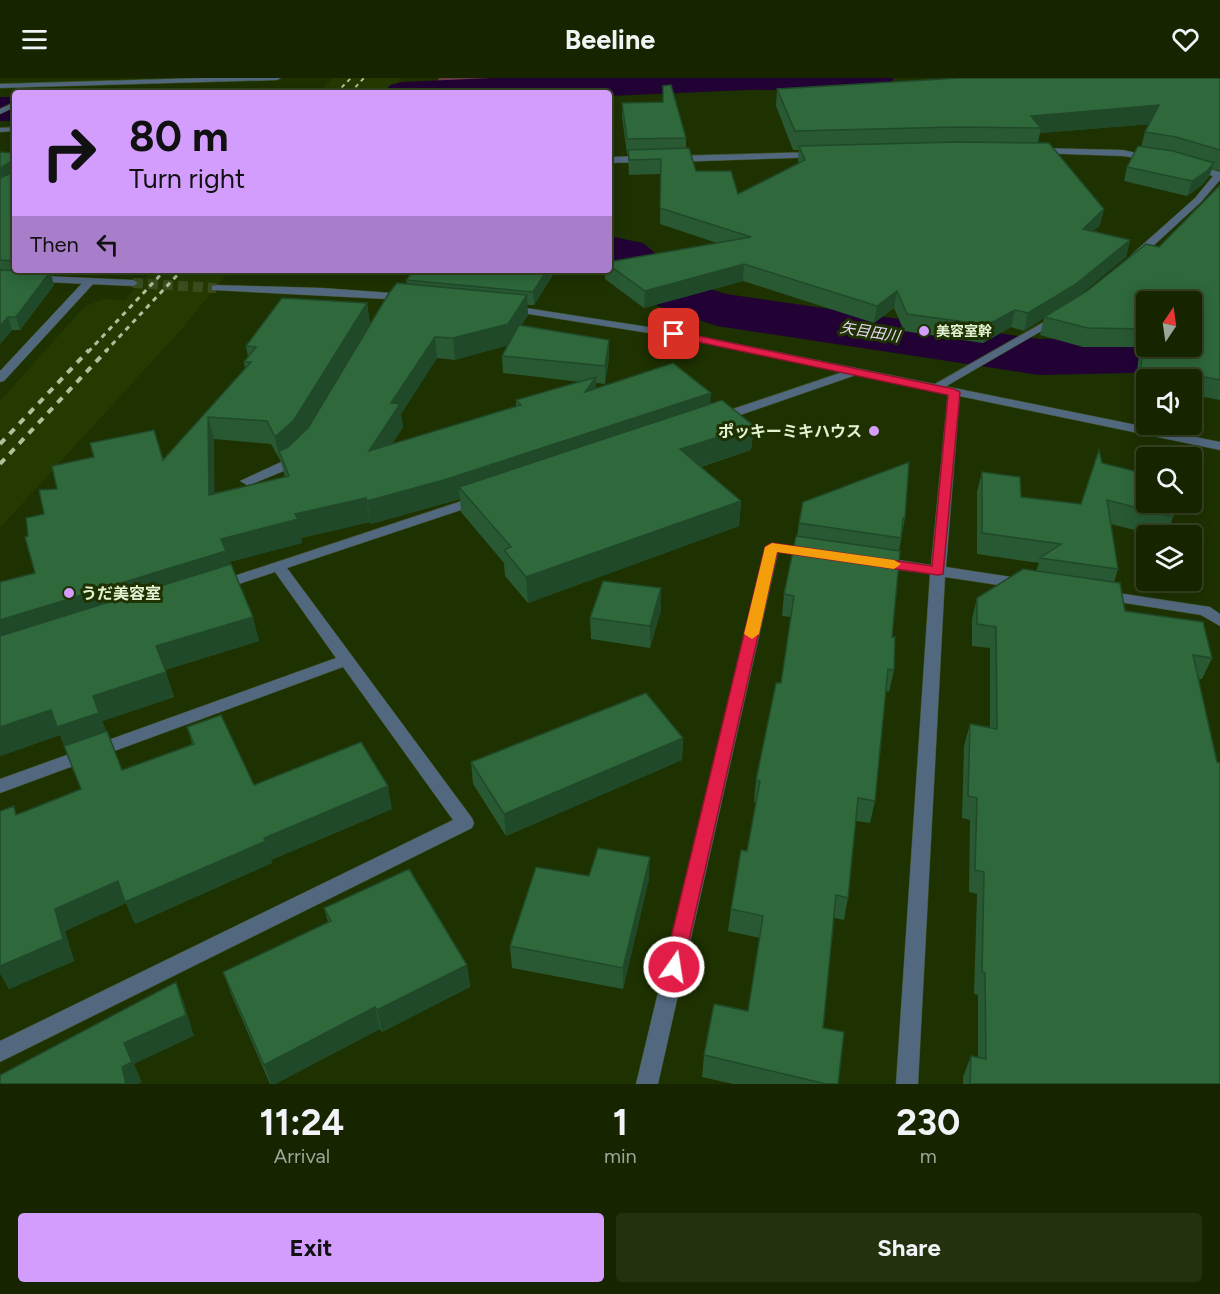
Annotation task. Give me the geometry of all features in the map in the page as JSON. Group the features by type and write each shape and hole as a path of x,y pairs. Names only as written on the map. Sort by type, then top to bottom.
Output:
{"street":[{"path":"39,90 60,78"},
{"path":"0,86 277,78"},
{"path":"1026,151 1123,153 1158,159"},
{"path":"665,159 833,154"},
{"path":"612,160 654,159"},
{"path":"1180,164 1220,176"},
{"path":"1122,268 1198,200 1215,178 1220,176"},
{"path":"0,277 133,283"},
{"path":"0,378 90,281"},
{"path":"216,288 322,291 391,301 420,298"},
{"path":"497,306 674,334 1220,446"},
{"path":"934,388 1009,347 1068,311"},
{"path":"708,422 855,372"},
{"path":"907,1084 938,571 954,392"},
{"path":"247,481 286,465 305,446"},
{"path":"201,592 494,494"},
{"path":"646,1084 772,547 831,556"},
{"path":"867,561 1043,586"},
{"path":"0,1052 465,823 279,567"},
{"path":"1089,593 1205,611 1220,621"},
{"path":"0,786 347,660"}],"shaded area":[{"path":"333,78 401,78 391,90 321,90"},
{"path":"439,78 627,78 435,86"},
{"path":"149,273 228,273 180,331 0,528 0,401 84,307 104,299 125,300"}],"building":[{"path":"959,78 1220,78 1220,150 1176,137 1145,132 1159,105 1031,116 1041,128 957,127 795,131 777,89"},
{"path":"671,85 686,138 627,139 622,103 663,102 663,86"},
{"path":"957,142 1049,143 1104,209 1083,229 1130,240 1076,284 1028,313 1015,310 987,325 907,314 897,291 877,306 744,264 645,291 612,267 612,261 751,237 660,208 661,159 629,160 628,150 689,148 696,171 731,171 738,194 805,160 799,146"},
{"path":"1138,146 1173,151 1214,163 1192,181 1127,167"},
{"path":"0,152 12,153 12,161 0,168"},
{"path":"12,172 12,261 0,260 0,178"},
{"path":"1220,185 1220,380 1202,377 1202,369 1141,369 1142,357 1202,357 1202,291 1136,291 1136,329 1088,328 1044,317 1087,291 1146,244 1159,247"},
{"path":"0,270 12,270 12,273 49,273 16,317 8,317 0,326"},
{"path":"412,273 545,273 533,292 406,280"},
{"path":"397,283 527,295 508,324 453,338 435,337 391,403 400,404 369,451 521,405 516,400 596,377 585,392 673,363 711,393 444,480 367,501 366,498 295,514 298,519 221,539 226,551 0,620 0,582 35,573 25,537 28,536 26,518 44,514 39,490 57,489 52,466 94,457 90,443 154,430 163,460 251,362 244,362 256,347 246,346 282,298 367,303 294,420 275,437 267,421 208,417 209,495 289,476 279,451 288,447 308,428"},
{"path":"519,325 609,340 605,366 502,356"},
{"path":"722,400 754,426 680,449 741,501 526,577 504,550 511,547 459,487"},
{"path":"1099,450 1102,463 1136,472 1136,507 1107,500 1118,569 1040,558 1061,544 982,533 982,472 1020,477 1021,497 1081,504"},
{"path":"909,462 905,518 903,518 901,538 799,523 803,502"},
{"path":"1157,513 1174,513 1173,517"},
{"path":"796,536 900,551 892,637 895,637 894,670 888,669 875,801 858,798 848,898 836,895 823,1028 844,1032 838,1084 826,1084 704,1055 714,1004 748,1011 763,916 731,909 741,850 747,851 760,781 756,780 776,683 781,683 794,596 784,594"},
{"path":"231,564 253,617 156,646 166,672 93,696 99,713 57,727 51,710 0,727 0,636"},
{"path":"1023,569 1120,583 1125,611 1203,622 1212,658 1193,655 1217,762 1220,763 1220,1084 970,1084 971,1056 986,1059 985,973 982,972 984,872 975,870 977,798 968,796 970,724 997,729 996,627 977,624 977,598"},
{"path":"603,581 661,588 650,626 590,618"},
{"path":"646,693 683,738 504,814 471,762"},
{"path":"221,715 254,785 361,742 388,786 264,838 266,841 125,902 118,881 55,909 63,939 0,966 0,811 14,806 16,815 81,789 64,746 107,731 122,770 194,744 187,727"},
{"path":"598,848 650,857 623,968 510,946 536,867 589,876"},
{"path":"409,869 467,965 377,1010 375,1007 264,1065 223,972 331,921 324,908"},
{"path":"176,982 186,1015 124,1043 132,1062 122,1067 126,1084 0,1084 0,1075"}],"waterway":[{"path":"477,90 747,79 876,78"},
{"path":"0,109 12,109"},
{"name":"矢目田川","path":"612,252 625,254 671,293 717,309 1039,357 1220,353"}],"tunnel":[{"path":"133,283 216,288"}],"railway":[{"path":"339,90 351,78"},
{"path":"353,90 364,78"},
{"path":"88,352 162,273"},
{"path":"105,352 179,273"},
{"path":"0,444 89,350"},
{"path":"0,464 107,350"}],"slow traffic":[{"path":"752,634 772,547 894,564"}],"place":[{"name":"美容室幹","path":"924,331"},
{"name":"ポッキーミキハウス","path":"874,431"},
{"name":"うだ美容室","path":"69,593"}],"route":[{"path":"674,334 954,392 938,571 772,547 674,967"}]}
